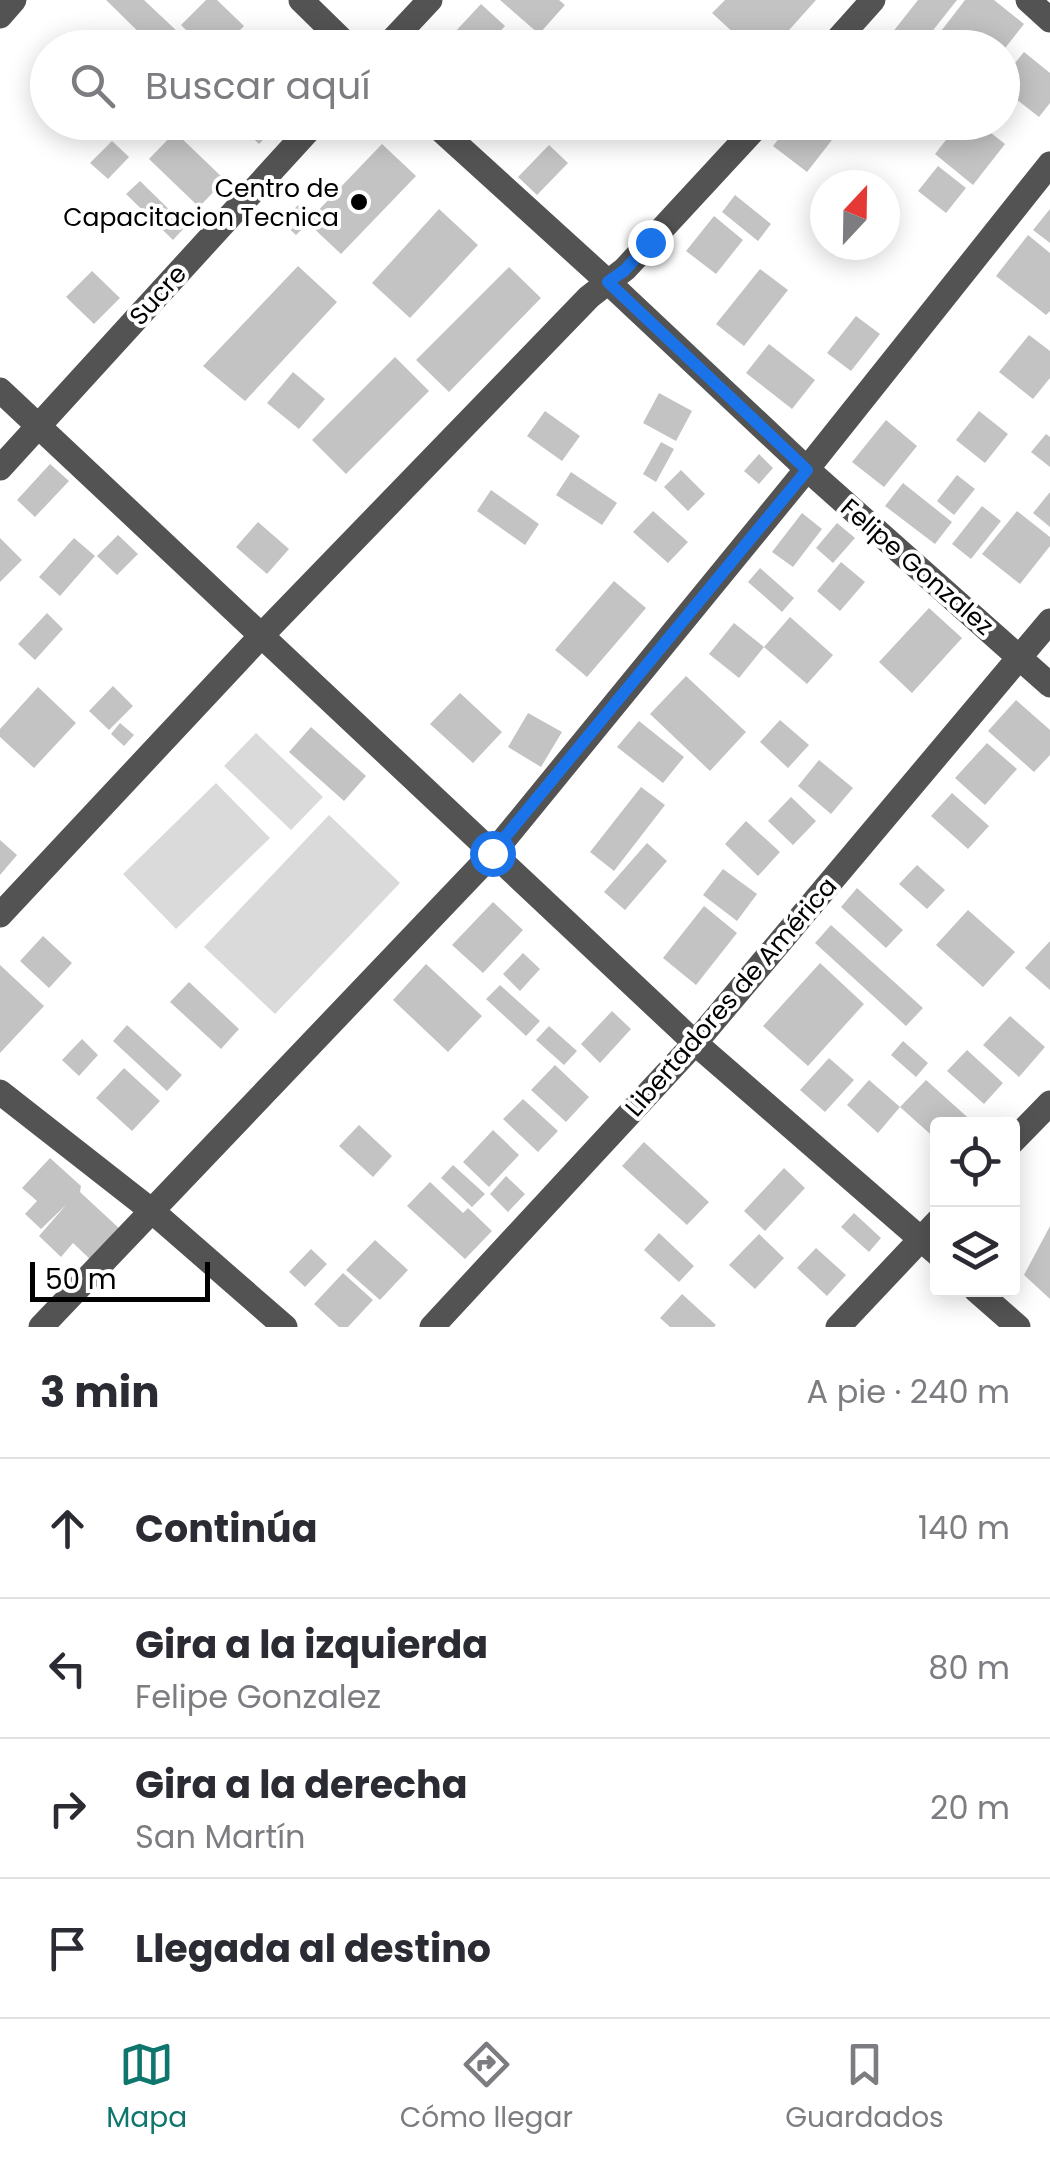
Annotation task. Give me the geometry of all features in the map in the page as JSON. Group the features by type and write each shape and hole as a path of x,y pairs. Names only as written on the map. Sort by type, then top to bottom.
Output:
{"street":[{"path":"0,16 14,0"},
{"path":"301,0 332,30"},
{"path":"402,30 430,0"},
{"path":"846,30 874,0"},
{"path":"1028,0 1050,20"},
{"name":"Sucre","path":"0,468 300,140"},
{"name":"Felipe Gonzalez","path":"452,140 807,470 1050,685"},
{"path":"0,915 262,635 589,297 625,270 744,140"},
{"path":"41,1327 492,853 807,470 1050,164"},
{"path":"0,390 696,1043 930,1236"},
{"name":"Libertadores de América","path":"432,1327 696,1043 1050,621"},
{"path":"0,1092 152,1211 286,1327"},
{"path":"1020,1134 1050,1102"},
{"path":"838,1327 930,1240"},
{"path":"984,1297 1018,1327"}],"shaded area":[{"path":"256,733 323,797 291,830 224,766"},
{"path":"216,783 270,838 176,929 123,874"},
{"path":"329,815 400,883 275,1014 204,947"}],"building":[{"path":"106,0 144,0 176,30 137,30"},
{"path":"206,0 217,0 244,26 240,30 186,30 181,25"},
{"path":"500,0 559,0 565,5 543,30 534,30"},
{"path":"725,0 816,0 789,30 730,30 712,13"},
{"path":"918,0 957,0 933,30 894,30"},
{"path":"965,0 994,0 1024,24 1019,30 942,30"},
{"path":"481,4 505,26 501,30 457,30"},
{"path":"1024,52 1050,73 1050,103 1039,117 1020,102 1020,57"},
{"path":"167,140 183,140 225,180 199,207 149,159"},
{"path":"778,140 832,140 807,172 773,146"},
{"path":"946,140 1000,140 1005,144 973,185 935,154"},
{"path":"112,141 129,157 108,179 90,163"},
{"path":"382,144 416,176 341,254 308,223 296,235 282,222 298,205 311,218"},
{"path":"549,145 568,163 537,195 518,177"},
{"path":"938,166 966,188 946,213 918,191"},
{"path":"140,181 186,226 173,240 126,194"},
{"path":"735,195 771,224 758,241 722,212"},
{"path":"439,209 478,245 410,318 372,283"},
{"path":"1050,209 1050,243 1033,230"},
{"path":"714,216 743,240 716,274 686,251"},
{"path":"1028,235 1050,253 1050,311 1046,315 996,276"},
{"path":"298,266 337,302 245,401 203,366"},
{"path":"509,267 541,298 449,392 416,360"},
{"path":"760,269 788,290 744,346 716,324"},
{"path":"92,271 120,298 94,324 66,297"},
{"path":"856,316 880,334 851,371 827,353"},
{"path":"1029,335 1050,351 1050,378 1033,399 999,372"},
{"path":"769,344 815,380 792,409 746,373"},
{"path":"395,357 429,391 346,474 312,440"},
{"path":"293,372 325,399 299,429 267,403"},
{"path":"659,393 692,411 676,441 643,423"},
{"path":"545,411 580,436 562,461 527,436"},
{"path":"979,411 1008,434 985,463 956,440"},
{"path":"886,420 917,446 884,487 852,462"},
{"path":"1046,434 1050,437 1050,467 1031,452"},
{"path":"661,442 674,449 656,482 643,474"},
{"path":"759,454 773,468 759,484 744,471"},
{"path":"50,464 69,481 35,517 17,500"},
{"path":"681,470 705,494 688,511 664,487"},
{"path":"571,472 617,503 602,525 556,495"},
{"path":"957,475 975,489 954,515 937,501"},
{"path":"903,483 952,522 935,544 885,506"},
{"path":"491,490 539,524 525,545 477,511"},
{"path":"1050,492 1050,527 1033,513"},
{"path":"982,506 1001,521 971,559 952,544"},
{"path":"653,511 688,542 668,563 633,532"},
{"path":"1017,511 1050,537 1050,546 1020,584 982,554"},
{"path":"802,513 822,529 793,567 772,552"},
{"path":"258,522 289,549 267,574 236,547"},
{"path":"837,523 855,538 833,563 816,548"},
{"path":"118,535 138,554 117,575 97,556"},
{"path":"0,538 22,560 0,582"},
{"path":"74,538 95,556 60,596 39,577"},
{"path":"841,562 865,582 840,611 817,591"},
{"path":"760,568 794,598 782,612 748,582"},
{"path":"614,581 646,608 587,677 555,650"},
{"path":"929,608 962,638 912,693 879,662"},
{"path":"47,613 63,629 35,660 18,644"},
{"path":"790,617 833,655 807,684 764,647"},
{"path":"734,623 764,647 739,678 709,654"},
{"path":"686,676 746,732 710,771 650,714"},
{"path":"113,686 133,706 109,730 89,711"},
{"path":"38,687 76,723 34,768 0,737 0,729"},
{"path":"460,693 502,732 473,763 430,724"},
{"path":"1016,700 1050,730 1050,755 1034,772 988,731"},
{"path":"528,713 562,732 541,767 508,747"},
{"path":"780,720 809,745 788,768 760,742"},
{"path":"639,721 684,757 663,783 617,747"},
{"path":"120,723 134,735 124,746 111,734"},
{"path":"311,727 366,776 344,801 289,752"},
{"path":"987,743 1017,769 985,805 955,778"},
{"path":"819,760 853,788 831,814 798,786"},
{"path":"641,787 665,805 614,871 590,852"},
{"path":"952,793 989,826 968,849 931,816"},
{"path":"791,797 816,821 793,845 768,821"},
{"path":"746,821 780,852 758,876 725,844"},
{"path":"0,840 17,855 0,875"},
{"path":"647,843 667,861 625,910 604,892"},
{"path":"917,865 945,890 927,909 899,884"},
{"path":"723,869 757,894 737,921 703,895"},
{"path":"857,888 903,930 886,948 841,907"},
{"path":"493,902 523,930 483,973 452,945"},
{"path":"704,906 737,933 696,985 663,958"},
{"path":"968,910 1015,952 983,987 936,945"},
{"path":"831,925 923,1008 906,1026 815,943"},
{"path":"43,936 72,963 49,988 20,961"},
{"path":"1050,941 1050,990 1025,968"},
{"path":"523,953 540,969 520,991 503,974"},
{"path":"820,963 864,1004 808,1066 763,1026"},
{"path":"426,964 482,1016 448,1052 393,1000"},
{"path":"0,965 44,1006 0,1053"},
{"path":"189,982 239,1029 221,1049 170,1002"},
{"path":"500,985 540,1021 526,1036 486,999"},
{"path":"612,1011 631,1029 600,1063 581,1044"},
{"path":"1010,1016 1045,1047 1019,1077 983,1045"},
{"path":"127,1025 182,1075 167,1091 113,1041"},
{"path":"549,1026 577,1051 564,1065 536,1040"},
{"path":"82,1039 98,1055 79,1076 62,1060"},
{"path":"903,1041 928,1063 916,1077 891,1055"},
{"path":"967,1050 1003,1083 984,1104 947,1071"},
{"path":"829,1058 854,1080 825,1112 800,1090"},
{"path":"555,1065 589,1097 566,1122 531,1090"},
{"path":"124,1068 160,1101 132,1131 96,1098"},
{"path":"869,1080 900,1107 878,1133 847,1105"},
{"path":"926,1080 967,1117 930,1117 930,1134 900,1107"},
{"path":"523,1099 558,1131 538,1152 503,1119"},
{"path":"359,1125 392,1156 373,1177 339,1146"},
{"path":"493,1130 519,1155 489,1187 463,1162"},
{"path":"644,1142 709,1202 687,1225 622,1166"},
{"path":"50,1158 121,1230 92,1261 73,1243 61,1257 39,1236 66,1205 41,1229 25,1214 37,1201 22,1188"},
{"path":"453,1165 485,1194 472,1207 441,1178"},
{"path":"784,1168 805,1188 765,1231 744,1211"},
{"path":"506,1176 525,1194 508,1212 490,1194"},
{"path":"430,1182 463,1213 468,1208 492,1231 465,1259 407,1206"},
{"path":"854,1213 881,1238 869,1252 841,1227"},
{"path":"1050,1226 1050,1299 1024,1275"},
{"path":"659,1233 694,1266 679,1282 644,1250"},
{"path":"759,1234 784,1258 755,1289 729,1265"},
{"path":"375,1240 408,1270 380,1300 346,1270"},
{"path":"816,1248 846,1275 827,1296 797,1268"},
{"path":"311,1249 327,1264 305,1287 289,1272"},
{"path":"343,1273 373,1300 348,1327 339,1327 314,1304"},
{"path":"682,1294 716,1325 670,1327 660,1318"}],"place":[{"name":"Centro de Capacitacion Tecnica","path":"359,202"}],"route":[{"path":"492,853 807,470 608,282 625,270 650,242"}]}
